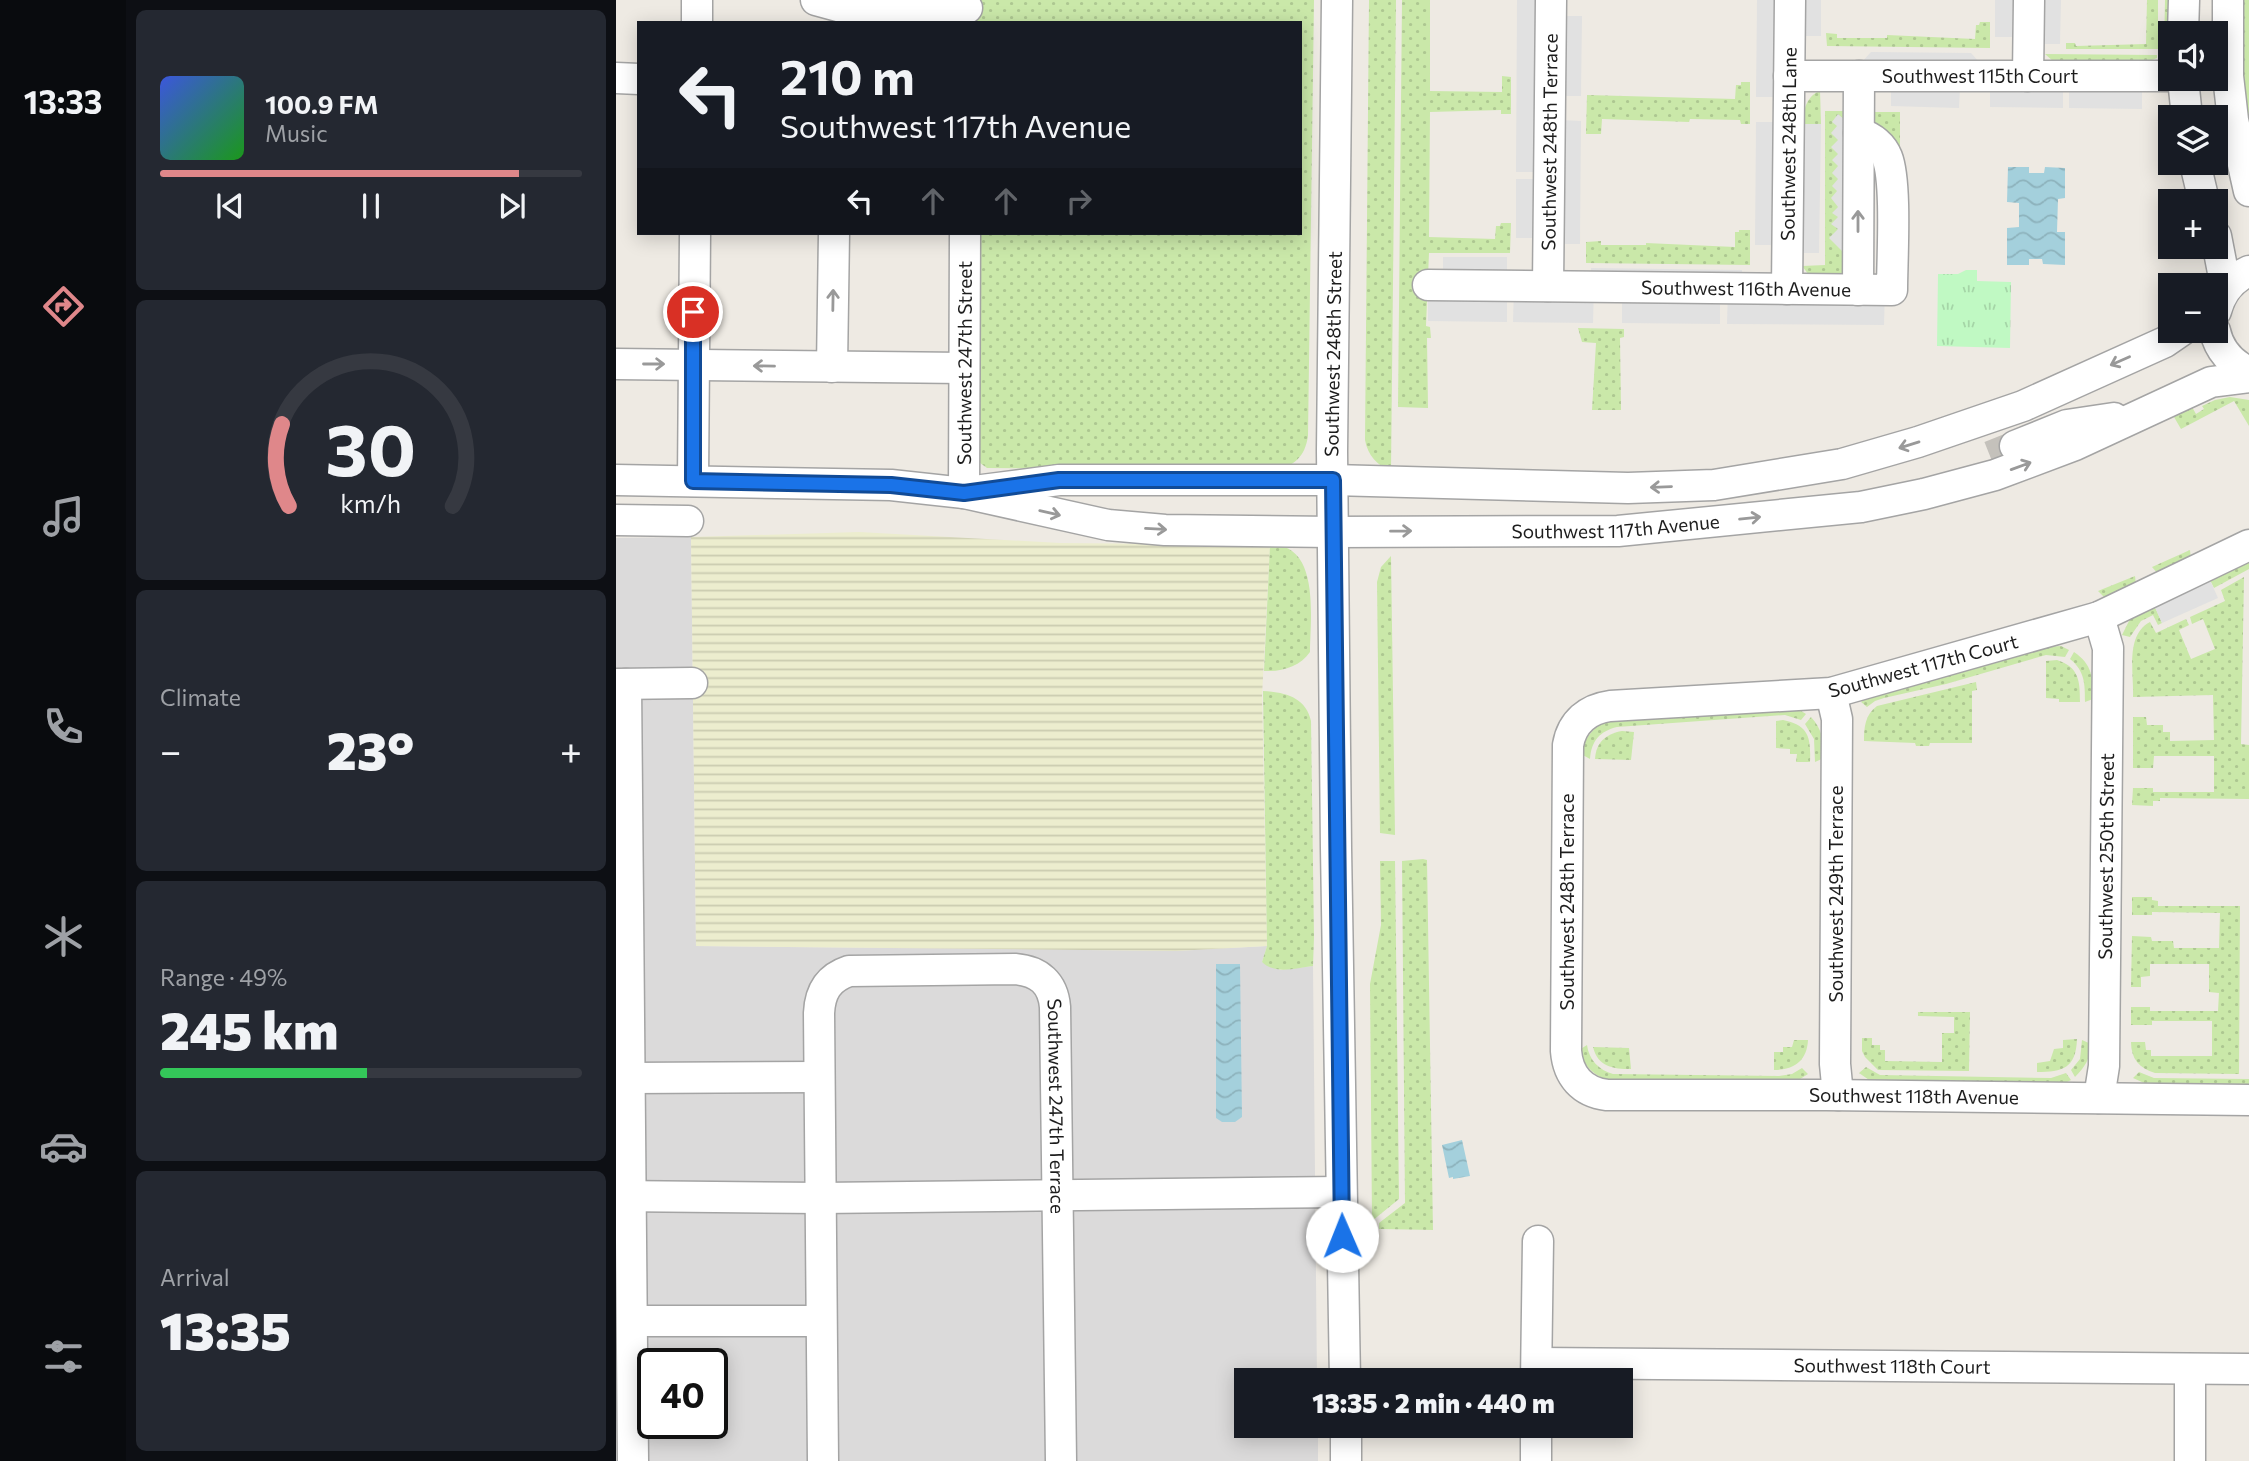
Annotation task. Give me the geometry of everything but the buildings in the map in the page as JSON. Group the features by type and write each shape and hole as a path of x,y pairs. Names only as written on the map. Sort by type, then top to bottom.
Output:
{"street":[{"path":"697,0 697,21"},
{"path":"816,0 849,9 967,10"},
{"name":"Southwest 248th Street","path":"1337,0 1333,532 1345,1368"},
{"name":"Southwest 248th Terrace","path":"1548,286 1550,0"},
{"name":"Southwest 248th Lane","path":"1787,289 1790,0"},
{"path":"2028,76 2029,0"},
{"path":"2183,21 2184,0"},
{"path":"2226,21 2228,0"},
{"name":"Southwest 115th Court","path":"1789,76 2158,76"},
{"name":"Southwest 116th Avenue","path":"1428,285 1892,290 1892,179 1888,159 1882,148 1859,133 1859,76"},
{"path":"616,78 637,79"},
{"path":"2226,91 2249,191"},
{"path":"693,481 695,235"},
{"path":"832,366 834,235"},
{"name":"Southwest 247th Street","path":"964,493 965,235"},
{"name":"Southwest 117th Avenue","path":"964,493 1059,480 1333,480 1628,488 1714,485 1842,464 1918,442 2023,406 2161,343"},
{"path":"2220,343 2230,359 2249,374"},
{"path":"616,364 964,368"},
{"name":"Southwest 117th Avenue","path":"616,480 891,485 964,493 1118,527 1176,530 1618,531 1861,507 1924,494 1995,475 2088,440 2211,382 2249,374"},
{"path":"2014,447 2023,406"},
{"path":"1861,507 1903,483 2014,447 2067,425 2110,417 2128,421"},
{"path":"616,520 688,521"},
{"name":"Southwest 117th Court","path":"1582,718 1595,709 1610,706 1831,693 2099,617 2249,544"},
{"name":"Southwest 250th Street","path":"2099,617 2108,648 2104,1066 2099,1098"},
{"path":"633,1461 632,1321 624,1196 630,1078 621,684 692,683"},
{"name":"Southwest 249th Terrace","path":"1831,693 1837,719 1835,1064 1838,1095"},
{"name":"Southwest 248th Terrace","path":"1581,1085 1572,1074 1566,1051 1568,745 1571,733 1582,718"},
{"name":"Southwest 247th Terrace","path":"819,1077 819,1004 827,985 837,976 856,971 1015,969 1033,972 1043,978 1053,993 1061,1461"},
{"path":"630,1078 819,1077 823,1461"},
{"name":"Southwest 118th Avenue","path":"1581,1085 1591,1092 1607,1096 1838,1095 2249,1100"},
{"path":"624,1196 821,1198 1341,1192"},
{"path":"1537,1368 1538,1241"},
{"path":"632,1321 821,1321"},
{"path":"2190,1369 2190,1461"},
{"name":"Southwest 118th Court","path":"1633,1372 2249,1369"},
{"path":"1346,1438 1346,1461"},
{"path":"1536,1438 1536,1461"}],"shaded area":[{"path":"1517,0 1538,0 1537,172 1516,172"},
{"path":"1757,0 1776,0 1775,97 1756,97"},
{"path":"1802,0 1821,0 1821,36 1802,36"},
{"path":"1995,0 2016,0 2016,37 1995,37"},
{"path":"2039,0 2061,0 2060,44 2039,44"},
{"path":"1562,16 1582,16 1581,96 1561,96"},
{"path":"1871,52 1971,53 1979,62 1862,62"},
{"path":"1891,86 1960,88 1959,108 1891,106"},
{"path":"2069,87 2142,88 2142,109 2069,108"},
{"path":"1990,88 2063,88 2063,108 1990,107"},
{"path":"1838,114 1859,133 1858,267 1829,238 1838,229 1831,224 1838,217 1832,213 1838,207 1831,198 1837,191 1832,186 1838,179 1832,173 1838,166 1832,160 1838,154 1831,147 1838,140 1831,133 1837,126 1832,122"},
{"path":"1561,120 1581,121 1580,244 1560,244"},
{"path":"1756,122 1775,122 1775,245 1755,245"},
{"path":"1801,124 1821,124 1819,253 1799,253"},
{"path":"1516,179 1537,179 1536,238 1516,238"},
{"path":"1443,257 1507,257 1507,322 1428,321 1428,285 1443,285"},
{"path":"1591,268 1742,270 1742,288 1885,290 1884,325 1727,324 1728,288 1720,288 1720,324 1622,323 1622,287 1594,287 1593,323 1513,322 1514,286 1591,286"},
{"path":"691,537 696,946 1176,951 1267,946 1262,962 1280,970 1313,966 1317,1368 1234,1368 1234,1438 1318,1438 1318,1461 616,1461 616,538"},
{"path":"2209,578 2218,598 2162,623 2153,603"}],"green space":[{"path":"974,0 1314,0 1308,436 1304,450 1293,463 1274,471 987,468 976,460 971,235 1302,235 1302,21 974,21"},
{"path":"1369,0 1396,0 1391,471 1374,459 1365,440"},
{"path":"1402,0 1430,0 1430,91 1502,92 1502,76 1511,77 1511,114 1501,114 1501,110 1430,112 1429,237 1495,239 1496,226 1511,223 1510,253 1429,253 1426,326 1430,327 1431,338 1427,338 1428,408 1398,407"},
{"path":"2147,0 2158,0 2158,49 2066,49 2066,43 2075,43 2076,46 2146,44"},
{"path":"2165,0 2175,0 2173,21 2165,21"},
{"path":"2239,0 2249,0 2249,143 2242,97"},
{"path":"1990,22 1990,48 1827,46 1826,33 1837,34 1837,38 1887,38 1887,35 1975,39 1976,25"},
{"path":"2045,54 2157,55 2157,58 2144,63 2054,62"},
{"path":"1741,82 1750,82 1750,124 1741,124 1740,120 1690,119 1689,122 1602,119 1601,134 1586,134 1587,95 1735,99 1736,85 1741,85"},
{"path":"1820,90 1821,124 1803,124 1806,104"},
{"path":"1825,111 1852,111 1848,123 1838,115 1838,229 1850,259 1846,275 1809,275 1802,266 1825,265"},
{"path":"1872,112 1900,112 1900,162 1873,124"},
{"path":"1750,230 1750,265 1586,263 1586,242 1601,241 1601,245 1646,243 1735,247 1735,232"},
{"path":"1966,270 1977,270 1977,281 2011,282 2010,348 1937,346 1938,274 1958,274"},
{"path":"1578,328 1624,329 1624,337 1620,338 1621,410 1592,410 1596,343 1582,342"},
{"path":"2230,397 2249,400 2249,426 2234,401 2181,429 2174,417 2192,407 2196,414 2204,409 2202,406"},
{"path":"859,532 1060,543 1270,545 1262,696 1267,946 1176,951 696,946 691,537"},
{"path":"1270,545 1286,548 1298,556 1305,570 1311,604 1310,652 1290,668 1277,671 1264,671"},
{"path":"2190,550 2191,560 2159,575 2152,567"},
{"path":"1391,556 1395,835 1380,833 1377,582 1381,567"},
{"path":"2249,561 2249,569 2214,588 2210,580"},
{"path":"2135,576 2136,585 2104,597 2098,591"},
{"path":"2244,577 2241,744 2249,745 2249,799 2160,798 2160,801 2153,801 2153,806 2132,805 2133,788 2153,788 2153,792 2214,792 2214,756 2154,756 2153,768 2133,768 2133,717 2146,717 2147,725 2163,725 2163,732 2170,732 2170,741 2214,740 2213,695 2133,697 2132,655 2137,636 2150,622 2156,633 2186,619 2189,625 2179,630 2191,659 2215,649 2203,619 2192,624 2190,617 2225,601 2221,590"},
{"path":"2154,605 2162,623 2158,625 2153,615 2141,621 2130,637 2122,635 2130,619"},
{"path":"2061,646 2069,650 2065,657 2046,655 1946,684 1884,698 1867,707 1861,702 1867,697 2046,647"},
{"path":"2074,652 2085,662 2092,679 2093,699 2085,702 2083,678 2079,668 2070,659"},
{"path":"2057,660 2070,667 2077,676 2080,702 2059,702 2059,699 2046,698 2046,661"},
{"path":"1976,682 1977,690 1972,691 1972,743 1930,743 1929,746 1916,746 1915,743 1864,741 1866,722 1877,706"},
{"path":"1263,691 1293,697 1304,706 1311,721 1313,966 1293,969 1279,970 1262,962 1267,946"},
{"path":"1798,709 1806,714 1801,720 1785,715 1617,727 1598,738 1592,747 1590,759 1581,754 1590,734 1609,720"},
{"path":"1811,717 1820,731 1824,746 1824,758 1815,762 1814,739 1805,724"},
{"path":"1783,720 1798,725 1807,734 1810,762 1796,762 1797,754 1790,754 1790,749 1776,748 1776,721"},
{"path":"1622,731 1634,732 1631,760 1595,759 1597,748 1603,740"},
{"path":"1427,860 1433,1230 1379,1229 1379,1223 1405,1203 1402,861"},
{"path":"1380,861 1395,861 1399,1199 1372,1221 1370,984 1381,925"},
{"path":"2132,897 2152,897 2152,900 2158,901 2158,906 2240,906 2239,1074 2155,1073 2144,1068 2134,1058 2131,1042 2145,1042 2146,1050 2151,1050 2151,1056 2212,1056 2212,1021 2152,1021 2152,1025 2131,1025 2131,1007 2150,1007 2150,1011 2218,1011 2219,993 2209,992 2209,964 2150,964 2150,976 2141,977 2141,987 2131,987 2132,936 2151,937 2152,941 2173,941 2174,948 2219,948 2220,913 2152,912 2152,915 2132,915"},
{"path":"1918,1012 1970,1012 1969,1071 1878,1070 1865,1057 1862,1038 1872,1038 1872,1045 1880,1045 1880,1050 1885,1050 1885,1061 1942,1062 1942,1033 1954,1033 1954,1017 1918,1016"},
{"path":"2077,1039 2071,1062 2061,1069 2037,1072 2037,1063 2050,1061 2054,1049 2063,1048 2063,1040"},
{"path":"1794,1040 1808,1040 1802,1059 1788,1068 1774,1070 1774,1052 1783,1052 1783,1047 1792,1047"},
{"path":"2082,1040 2091,1044 2086,1062 2075,1077 2071,1070 2080,1059"},
{"path":"1587,1045 1595,1064 1613,1074 1779,1076 1792,1074 1802,1068 1808,1074 1797,1081 1616,1083 1597,1075 1585,1063 1579,1050"},
{"path":"1593,1047 1629,1048 1631,1069 1607,1066 1595,1054"},
{"path":"1866,1067 1880,1075 2051,1078 2066,1073 2071,1080 2063,1084 1872,1082 1859,1073"},
{"path":"2139,1072 2154,1078 2249,1079 2249,1087 2153,1087 2133,1078"}],"water":[{"path":"2008,167 2029,167 2029,173 2044,173 2045,167 2065,168 2065,198 2058,199 2057,232 2065,232 2065,265 2043,264 2042,259 2029,259 2029,265 2007,265 2007,228 2019,227 2019,203 2007,202"},
{"path":"1216,964 1240,964 1242,1117 1235,1122 1222,1122 1216,1118"},
{"path":"1462,1140 1470,1176 1449,1178 1442,1145"}],"tunnel":[{"path":"1990,456 2015,446"}],"route":[{"path":"693,312 693,481 891,485 964,493 1059,480 1333,480 1342,1236"}]}
